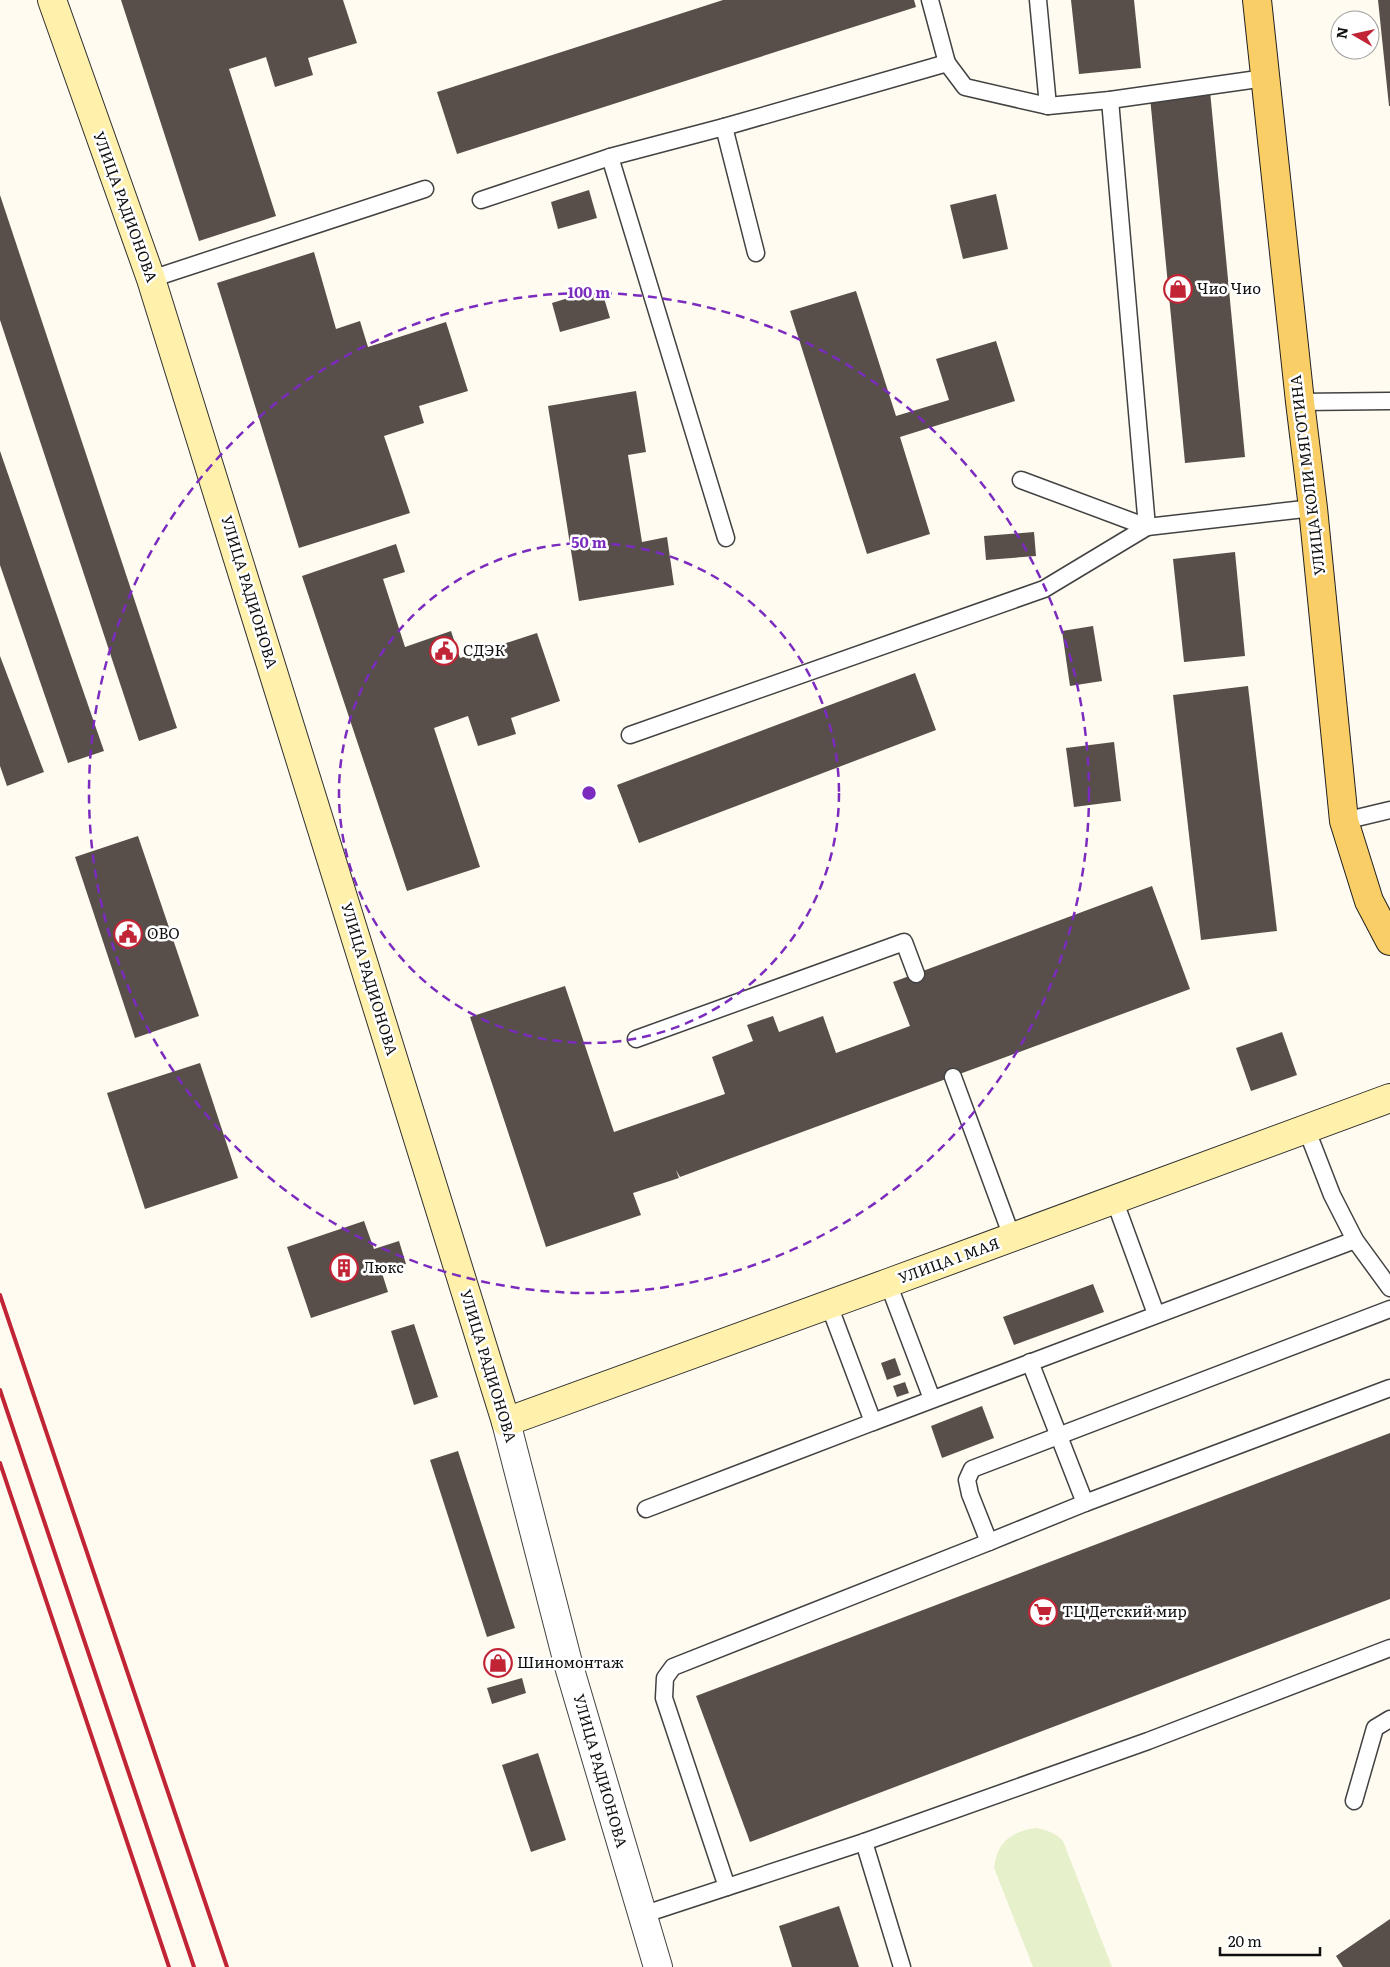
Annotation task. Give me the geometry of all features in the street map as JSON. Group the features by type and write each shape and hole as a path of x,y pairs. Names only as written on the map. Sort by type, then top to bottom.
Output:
{"main road":[{"name":"УЛИЦА КОЛИ МЯГОТИНА","path":"1257,0 1313,508 1344,821 1369,901 1390,941"}],"street":[{"name":"УЛИЦА РАДИОНОВА","path":"52,0 152,279 506,1422 568,1663 658,1967"},
{"name":"УЛИЦА 1 МАЯ","path":"506,1422 1390,1098"}],"lane":[{"path":"930,0 947,63 965,87 1048,106 1110,100 1265,78"},
{"path":"1038,0 1048,106"},
{"path":"481,200 610,157 724,127 947,63"},
{"path":"1110,100 1147,527"},
{"path":"724,127 756,253"},
{"path":"610,157 726,538"},
{"path":"152,279 425,189"},
{"path":"1300,402 1390,400"},
{"path":"1021,480 1147,527"},
{"path":"630,735 1044,589 1147,527 1313,508"},
{"path":"1344,821 1390,810"},
{"path":"636,1039 904,942 916,974"},
{"path":"953,1077 1012,1237"},
{"path":"1306,1128 1332,1194 1355,1240 1390,1288"},
{"path":"1114,1199 1156,1314"},
{"path":"646,1509 1355,1240"},
{"path":"888,1283 932,1399"},
{"path":"829,1305 873,1422"},
{"path":"989,1542 970,1494 967,1480 972,1469 1390,1309"},
{"path":"1030,1362 1085,1503"},
{"path":"728,1887 664,1698 665,1678 673,1667 1085,1503 1390,1388"},
{"path":"642,1915 864,1842 1148,1741 1390,1648"},
{"path":"1354,1801 1375,1728 1390,1719"},
{"path":"864,1842 902,1967"}],"green space":[{"path":"1035,1828 1057,1835 1063,1841 1112,1967 1033,1967 994,1868 998,1852 1006,1840 1018,1832"}],"building":[{"path":"121,0 343,0 357,43 308,58 313,75 275,87 266,57 229,69 276,216 199,241"},
{"path":"723,0 914,0 916,7 457,154 437,92"},
{"path":"1071,0 1134,0 1141,68 1079,74"},
{"path":"1378,0 1390,0 1390,106 1389,106"},
{"path":"1210,91 1245,457 1185,463 1150,97"},
{"path":"589,190 597,218 558,229 551,202"},
{"path":"996,194 1008,249 963,259 950,205"},
{"path":"0,195 177,728 139,741 0,320"},
{"path":"314,252 336,329 360,321 368,347 446,322 468,391 419,406 424,423 384,436 410,513 299,548 217,283"},
{"path":"601,288 610,318 560,332 552,303"},
{"path":"856,291 896,416 949,400 936,359 996,341 1015,401 900,437 930,534 867,554 790,311"},
{"path":"636,391 646,452 628,455 642,542 667,537 674,585 579,601 548,406"},
{"path":"0,451 104,751 68,763 0,565"},
{"path":"1034,532 1036,556 986,560 984,536"},
{"path":"396,544 405,572 383,579 405,647 451,631 460,658 537,633 560,701 511,718 516,734 478,746 468,716 434,728 480,867 407,891 302,576"},
{"path":"1235,552 1245,656 1184,662 1173,559"},
{"path":"1093,626 1102,681 1070,686 1062,631"},
{"path":"0,656 44,772 7,786 0,766"},
{"path":"915,673 936,730 639,843 617,785"},
{"path":"1248,686 1277,931 1201,940 1173,695"},
{"path":"1114,742 1121,801 1074,807 1066,748"},
{"path":"138,836 199,1016 135,1038 75,857"},
{"path":"1152,886 1190,989 680,1177 676,1170 679,1178 633,1193 641,1215 546,1247 470,1017 565,986 614,1132 725,1094 712,1057 753,1041 747,1025 773,1016 779,1032 823,1016 836,1053 910,1026 893,982"},
{"path":"1282,1032 1297,1075 1251,1091 1236,1048"},
{"path":"200,1063 238,1178 145,1209 107,1093"},
{"name":"Люкс","path":"364,1221 374,1249 399,1241 406,1264 382,1273 388,1292 311,1318 287,1247"},
{"path":"1093,1284 1104,1312 1014,1345 1003,1317"},
{"path":"414,1324 438,1397 414,1405 391,1331"},
{"path":"895,1358 901,1375 887,1380 881,1363"},
{"path":"905,1382 909,1393 897,1397 893,1386"},
{"path":"982,1406 994,1438 942,1458 931,1426"},
{"name":"ТЦ Детский мир","path":"1390,1433 1390,1599 750,1842 696,1696"},
{"path":"458,1451 515,1628 487,1637 430,1460"},
{"path":"522,1678 526,1693 492,1704 487,1688"},
{"path":"538,1753 566,1840 531,1852 502,1765"},
{"path":"839,1906 859,1967 792,1967 779,1926"},
{"path":"1390,1919 1390,1967 1343,1967 1336,1956"}],"railway":[{"path":"0,1295 227,1967"},
{"path":"0,1390 194,1967"},
{"path":"0,1463 169,1967"}],"place":[{"name":"Чио Чио","path":"1178,289"},
{"name":"СДЭК","path":"444,651"},
{"name":"OBO","path":"128,934"},
{"name":"Люкс","path":"344,1268"},
{"name":"ТЦ Детский мир","path":"1043,1612"},
{"name":"Шиномонтаж","path":"498,1663"}]}
